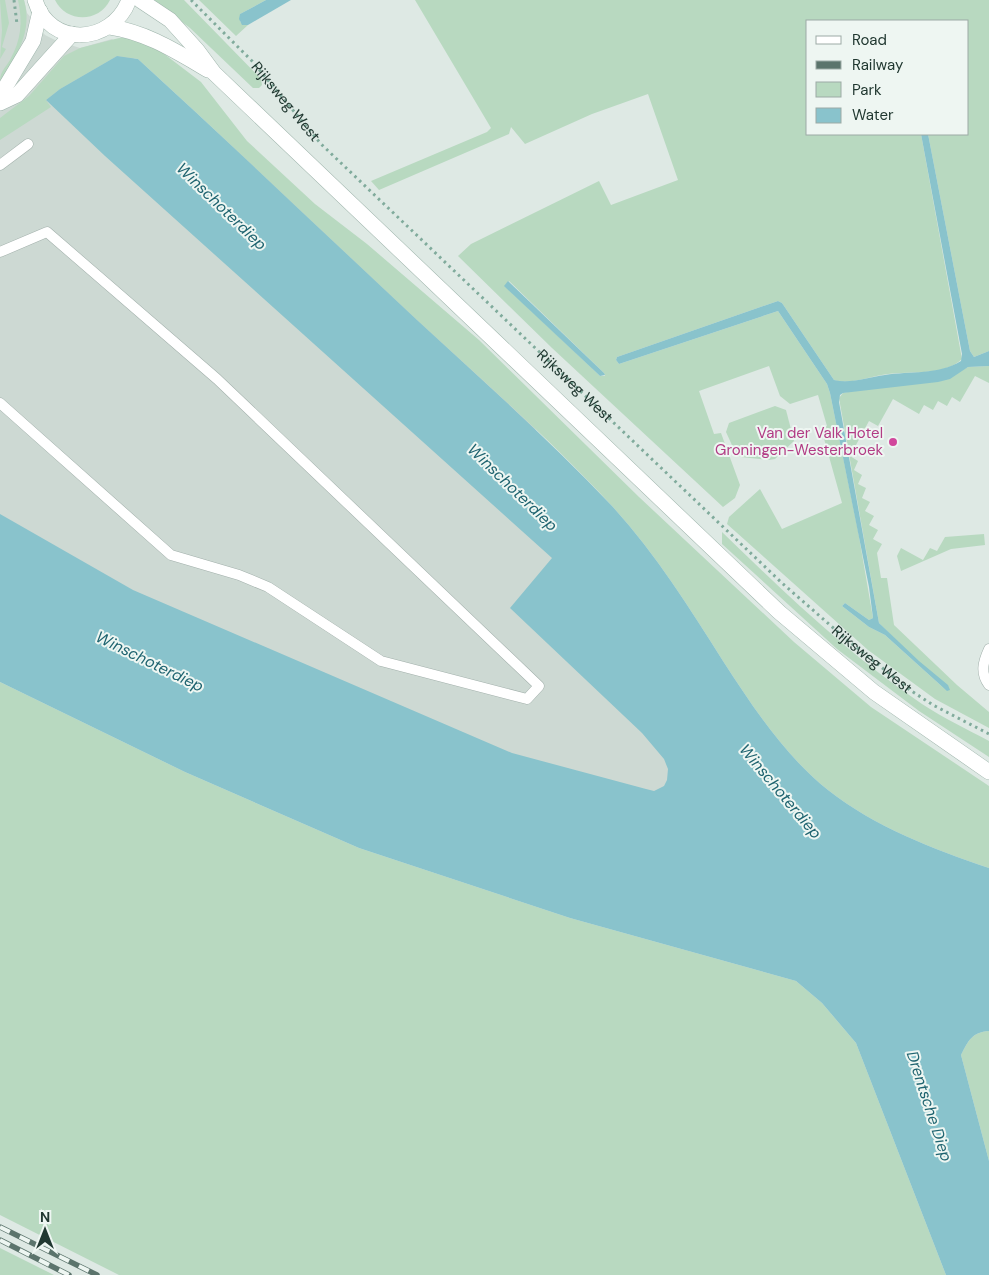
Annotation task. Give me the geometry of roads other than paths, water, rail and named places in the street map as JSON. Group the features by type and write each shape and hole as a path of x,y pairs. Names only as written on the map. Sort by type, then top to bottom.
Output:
{"main road":[{"path":"38,5 50,24 72,34 92,34 110,27 122,15 128,0"},
{"name":"Rijksweg West","path":"140,0 170,20 197,50 214,73 779,612 874,692 989,772"},
{"path":"0,96 34,41 38,5"},
{"name":"Rijksweg West","path":"110,27 124,29 156,40 214,73"},
{"path":"0,103 17,95 72,34"}],"lane":[{"path":"0,165 28,144"},
{"path":"0,252 47,232 217,379 539,686 527,699 381,661 268,587 171,555 0,403"},
{"path":"989,649 984,660 983,669 984,678 989,685"}],"water":[{"path":"266,0 291,0 248,25 242,25 239,19 240,14"},
{"path":"117,56 138,59 516,411 589,482 643,542 770,730 797,762 812,776 846,803 885,826 926,845 989,868 989,1031 978,1033 971,1038 961,1055 989,1161 989,1275 946,1275 856,1043 822,1003 796,981 570,918 359,848 185,772 0,682 0,514 133,590 512,753 654,791 664,786 667,780 668,769 664,759 642,733 510,608 552,558 105,156 46,100 60,89"},
{"path":"921,135 928,135 970,351 974,357 989,351 989,366 968,367 950,379 938,382 843,393 840,395 839,402 879,623 919,661 948,685 950,690 947,691 885,635 869,627 842,606 845,603 869,620 873,618 869,587 830,393 827,384 778,311 619,364 616,360 617,357 778,301 782,303 834,380 853,381 885,375 943,369 961,361 962,354"},
{"path":"508,281 605,375 600,376 504,286"}],"railway":[{"path":"0,1227 97,1275"},
{"path":"0,1240 69,1275"}],"place":[{"name":"Van der Valk Hotel Groningen-Westerbroek","path":"893,442"}],"water label":[{"name":"Winschoterdiep","path":"222,206"},
{"name":"Winschoterdiep","path":"513,487"},
{"name":"Winschoterdiep","path":"150,661"},
{"name":"Winschoterdiep","path":"781,791"},
{"name":"Drentsche Diep","path":"930,1106"}]}
